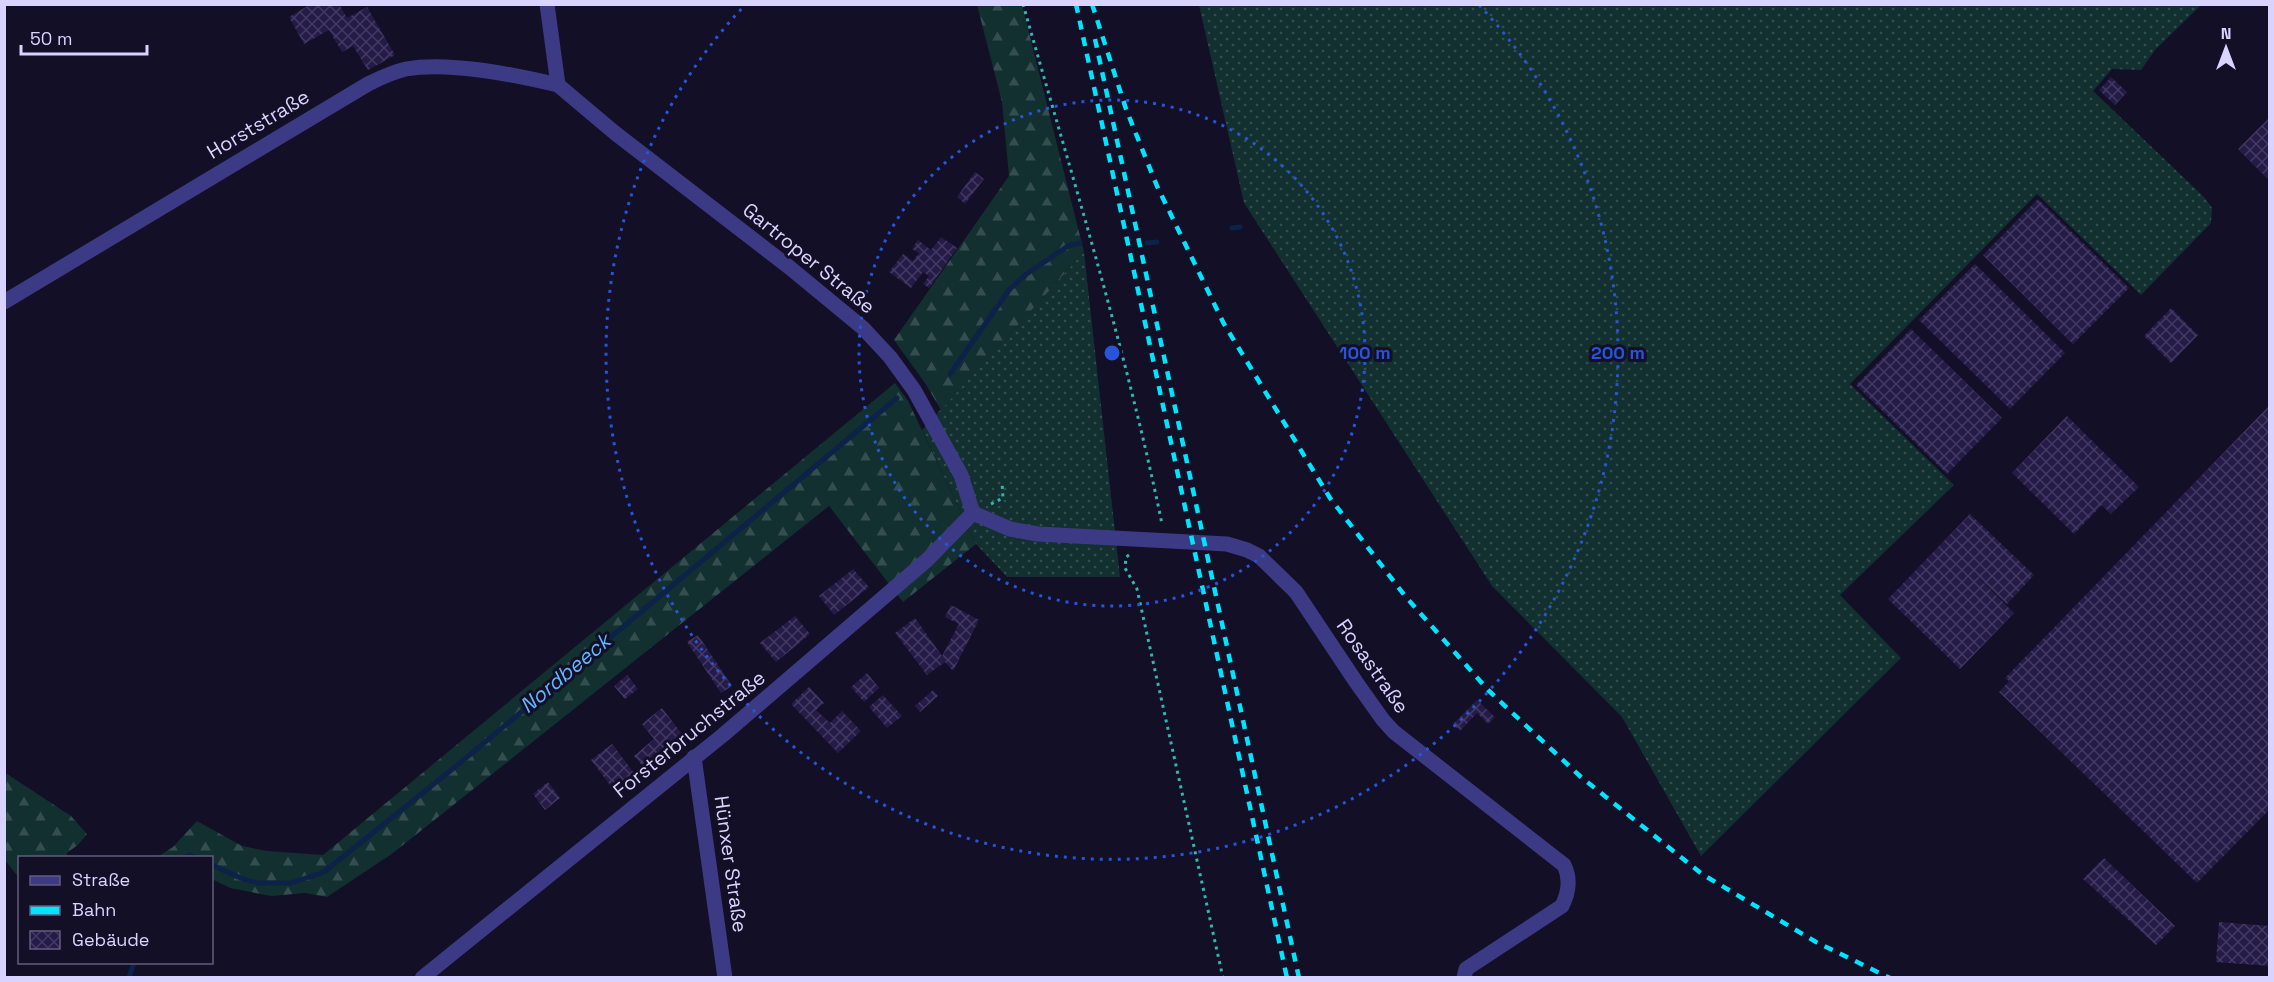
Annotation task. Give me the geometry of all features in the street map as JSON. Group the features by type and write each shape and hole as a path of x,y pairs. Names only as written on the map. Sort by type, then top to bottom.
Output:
{"street":[{"path":"547,4 558,85"},
{"name":"Horststraße","path":"4,302 347,96 388,74 409,68 452,68 490,72 558,85"},
{"name":"Gartroper Straße","path":"558,85 615,133 789,267 863,328 890,357 919,399 961,475 973,513"},
{"name":"Rosastraße","path":"973,513 1010,529 1038,534 1227,544 1259,556 1296,592 1388,726 1564,865 1568,874 1568,884 1567,895 1562,906 1466,969 1464,978"},
{"name":"Forsterbruchstraße","path":"422,978 694,757 919,568 973,513"},
{"name":"Hünxer Straße","path":"694,757 725,978"}],"path":[{"path":"1023,4 1127,371 1165,541"},
{"path":"973,513 1003,498 1002,482"},
{"path":"1132,553 1126,557 1125,568 1137,590 1223,978"}],"green space":[{"path":"977,5 1022,5 1084,252 941,410 894,340 1009,176 1002,102"},
{"path":"1199,5 2201,5 2155,50 2141,70 2112,69 2093,91 2204,197 2212,208 2211,223 2141,295 2037,194 1850,384 1954,485 1840,595 1901,658 1701,856 1622,717 1492,586 1244,203"},
{"path":"1084,252 1120,577 1007,577 976,544 922,430"},
{"path":"895,383 908,401 976,544 903,602 829,506 393,853 327,897 305,893 271,896 230,888 213,880 213,856 159,856 173,847 197,821 242,846 267,851 323,855"},
{"path":"4,772 71,816 87,834 66,856 18,856 18,877 5,860"}],"building":[{"path":"311,4 339,4 347,18 367,7 395,55 368,70 353,46 342,52 329,30 304,44 289,17"},
{"path":"2111,77 2127,92 2115,105 2099,90"},
{"path":"2270,117 2270,181 2238,149"},
{"path":"975,172 984,179 965,204 957,197"},
{"path":"2038,199 2129,288 2073,344 1983,255"},
{"path":"941,237 957,248 929,288 923,284 929,276 923,272 911,288 889,272 903,254 913,261 919,253 912,249 918,240 931,250"},
{"path":"1975,264 2065,353 2010,409 1919,320"},
{"path":"2171,308 2198,335 2171,363 2144,336"},
{"path":"1911,329 2002,418 1947,474 1856,385"},
{"path":"2270,405 2270,809 2197,883 1999,692 2009,681 2005,678"},
{"path":"2067,416 2139,487 2111,514 2102,505 2074,534 2012,473"},
{"path":"1970,514 2034,575 2007,604 1972,571 2014,613 1960,669 1888,599"},
{"path":"853,569 869,587 834,615 819,596"},
{"path":"951,605 979,620 953,671 945,662 927,675 895,633 915,618 942,656 959,624 945,617"},
{"path":"795,616 810,634 776,662 760,643"},
{"path":"698,635 732,686 721,693 687,642"},
{"path":"867,673 879,688 864,702 851,687"},
{"path":"627,675 638,689 625,699 614,686"},
{"path":"809,687 824,703 816,710 830,723 842,711 861,731 838,753 791,704"},
{"path":"933,690 938,696 920,712 915,706"},
{"path":"883,695 902,716 887,728 869,707"},
{"path":"1477,700 1495,717 1488,724 1477,713 1460,731 1453,724"},
{"path":"662,708 685,738 645,769 634,756 654,739 642,724"},
{"path":"612,744 634,773 613,789 591,760"},
{"path":"548,782 560,798 545,810 533,794"},
{"path":"2104,858 2175,926 2156,945 2083,879"},
{"path":"2219,922 2270,926 2270,966 2216,962"}],"waterway":[{"name":"Nordbeeck","path":"1232,228 1240,227"},
{"name":"Nordbeeck","path":"1147,243 1157,242"},
{"name":"Nordbeeck","path":"950,374 1009,290 1025,275 1068,246 1080,243"},
{"name":"Nordbeeck","path":"213,865 258,883 291,883 324,872 460,763 897,398"},
{"name":"Nordbeeck","path":"188,856 192,856"},
{"name":"Nordbeeck","path":"129,978 133,964"}],"railway":[{"path":"1076,4 1287,978"},
{"path":"1092,4 1126,109 1157,186 1224,324 1330,498 1405,596 1489,691 1581,777 1702,874 1816,942 1890,978"},
{"path":"1095,39 1299,978"}]}
